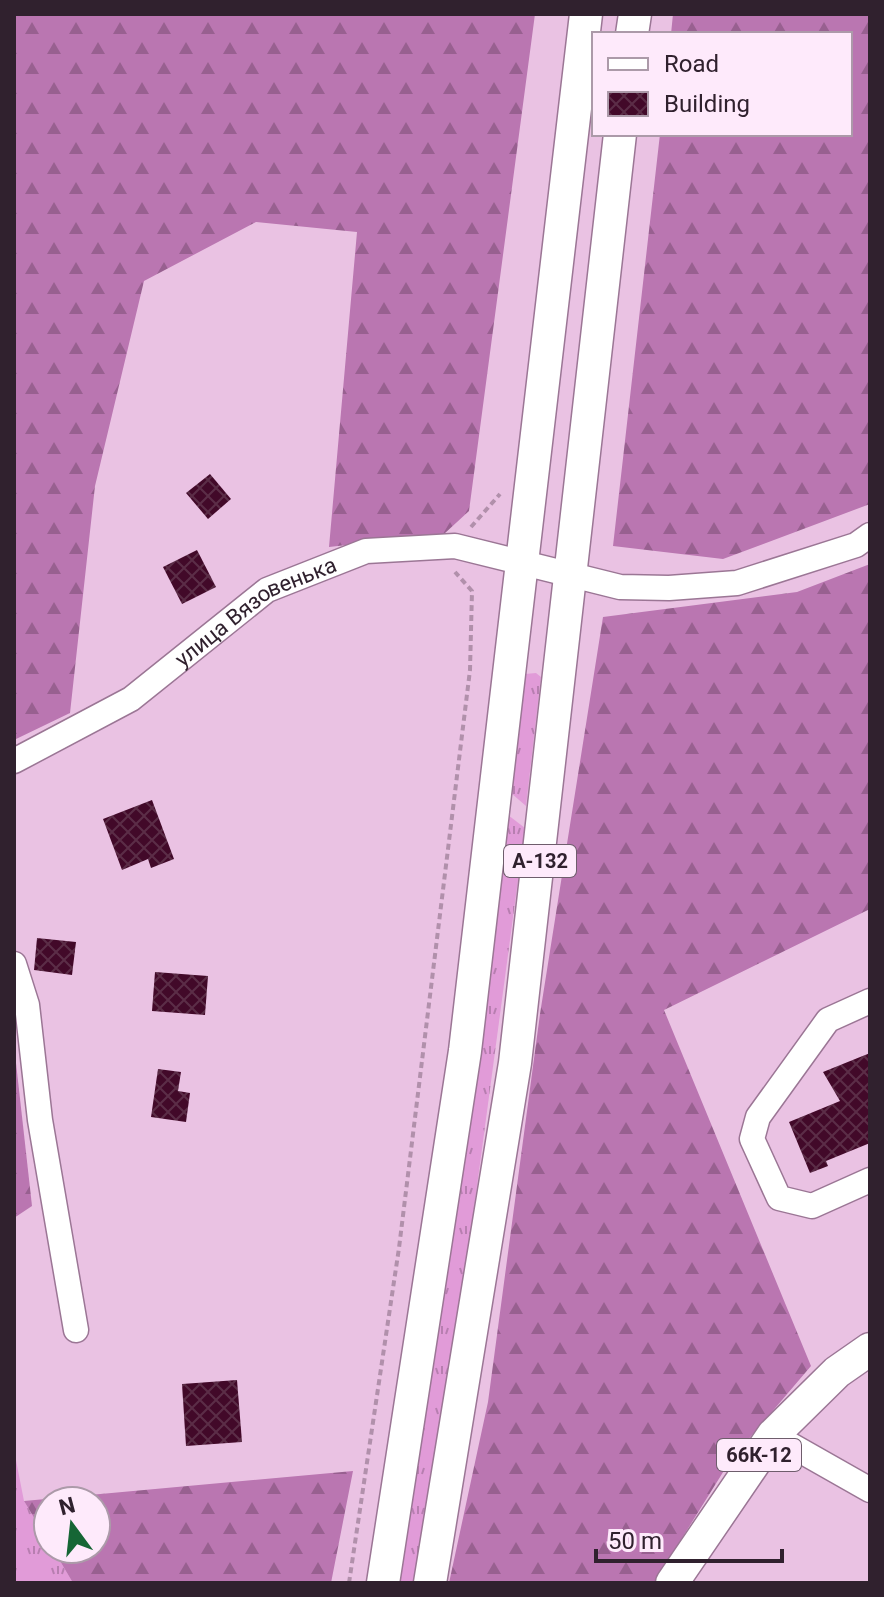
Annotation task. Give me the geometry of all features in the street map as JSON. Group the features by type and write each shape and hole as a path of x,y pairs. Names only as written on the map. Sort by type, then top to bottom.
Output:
{"main road":[{"name":"А-132","path":"383,1583 465,1051 586,14"},
{"name":"А-132","path":"430,1583 515,1063 620,136"},
{"name":"66К-12","path":"672,1583 773,1435 837,1372 870,1349"}],"street":[{"name":"улица Вязовенька","path":"14,761 131,699 267,590 366,551 455,546 620,587 737,583 856,545 870,535"},
{"path":"14,964 27,1005 40,1120 76,1330"},
{"path":"870,1001 828,1020 758,1117 752,1139 779,1198 812,1206 870,1180"},
{"path":"773,1435 870,1490"}],"path":[{"path":"349,1583 399,1248 470,670 472,591 451,568 455,546 500,495 502,479"}],"green space":[{"path":"14,14 535,14 469,511 444,534 329,547 357,232 256,222 144,281 95,486 70,713 14,740"},
{"path":"673,14 870,14 870,504 723,559 613,546 660,136 852,136 852,32 671,32"},
{"path":"870,564 870,909 664,1010 811,1366 730,1461 654,1583 449,1583 488,1402 540,1014 603,617 797,592"},
{"path":"536,673 541,677 526,806 511,793 525,674"},
{"path":"508,815 525,828 460,1313 416,1583 397,1583"},
{"path":"14,1045 32,1206 14,1218"},
{"path":"14,1450 24,1501 32,1514 32,1565 62,1565 73,1583 14,1583"},
{"path":"353,1471 331,1583 73,1583 62,1565 112,1565 112,1493"},
{"path":"32,1500 32,1514 24,1501"}],"building":[{"path":"210,474 231,499 208,519 186,493"},
{"path":"197,550 216,587 182,604 163,567"},
{"path":"152,800 174,859 151,868 148,859 122,870 103,819"},
{"path":"37,938 76,942 72,975 34,970"},
{"path":"155,972 208,976 205,1015 152,1011"},
{"path":"870,1053 870,1143 826,1161 828,1166 810,1173 789,1122 840,1101 823,1072"},
{"path":"158,1069 181,1072 178,1091 190,1093 186,1122 151,1117"},
{"path":"237,1380 242,1442 186,1446 182,1384"}]}
